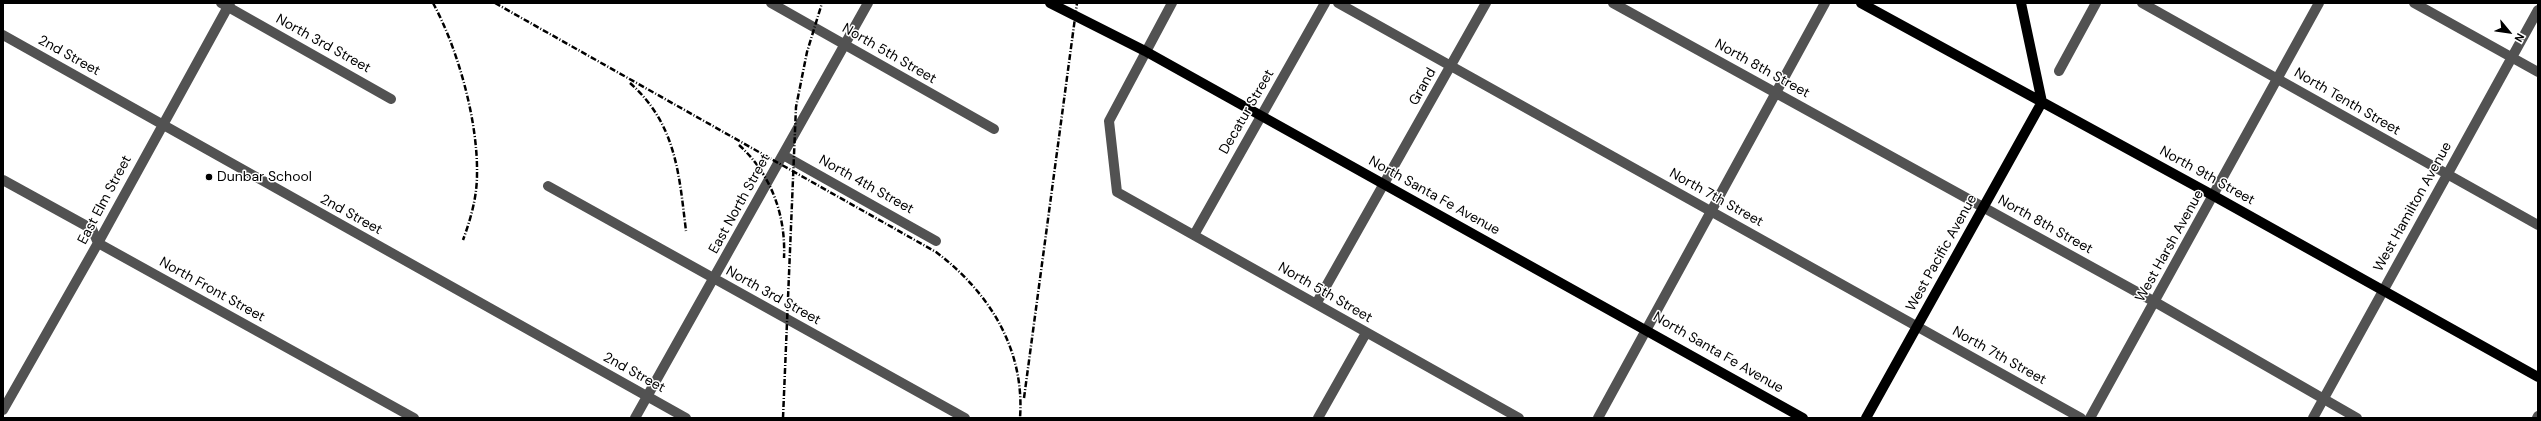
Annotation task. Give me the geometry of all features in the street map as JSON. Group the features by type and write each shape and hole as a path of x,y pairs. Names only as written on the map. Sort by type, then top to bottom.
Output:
{"main road":[{"name":"North Santa Fe Avenue","path":"1050,3 1145,52 1646,329 1803,418"},
{"name":"North 9th Street","path":"1860,3 2214,196 2538,377"},
{"path":"2021,3 2042,102"},
{"name":"West Pacific Avenue","path":"1866,418 2042,102"}],"street":[{"name":"North 5th Street","path":"771,3 994,129"},
{"name":"East North Street","path":"635,418 868,3"},
{"path":"1145,52 1172,3"},
{"name":"Decatur Street","path":"1194,235 1325,3"},
{"name":"North 7th Street","path":"1338,3 2081,418"},
{"name":"Grand","path":"1316,304 1486,3"},
{"name":"North 8th Street","path":"1613,3 2155,302 2357,418"},
{"path":"1598,418 1825,3"},
{"path":"2059,70 2096,3"},
{"name":"North Tenth Street","path":"2142,3 2538,225"},
{"name":"West Harsh Avenue","path":"2090,418 2214,196 2319,3"},
{"path":"2414,3 2538,72"},
{"name":"North 3rd Street","path":"226,4 391,99"},
{"name":"East Elm Street","path":"3,410 98,243 226,4"},
{"name":"West Hamilton Avenue","path":"2312,418 2538,10"},
{"name":"2nd Street","path":"3,35 686,418"},
{"name":"North 5th Street","path":"1145,52 1109,121 1117,192 1519,418"},
{"name":"North 4th Street","path":"783,155 936,241"},
{"name":"North Front Street","path":"3,180 92,229 98,243 414,418"},
{"name":"North 3rd Street","path":"548,186 964,418"},
{"path":"1318,418 1366,333"}],"railway":[{"path":"433,3 451,42 458,63 465,86 474,131 477,174 476,191 471,216 463,240"},
{"path":"495,3 936,252 972,285 1000,324 1010,346 1016,369 1020,393 1020,418"},
{"path":"783,418 796,107 807,52 822,3"},
{"path":"1024,398 1077,3"},
{"path":"630,83 657,115 673,151 681,189 686,231"},
{"path":"739,145 760,169 774,196 782,226 784,258"}],"place":[{"name":"Dunbar School","path":"209,177"}]}
